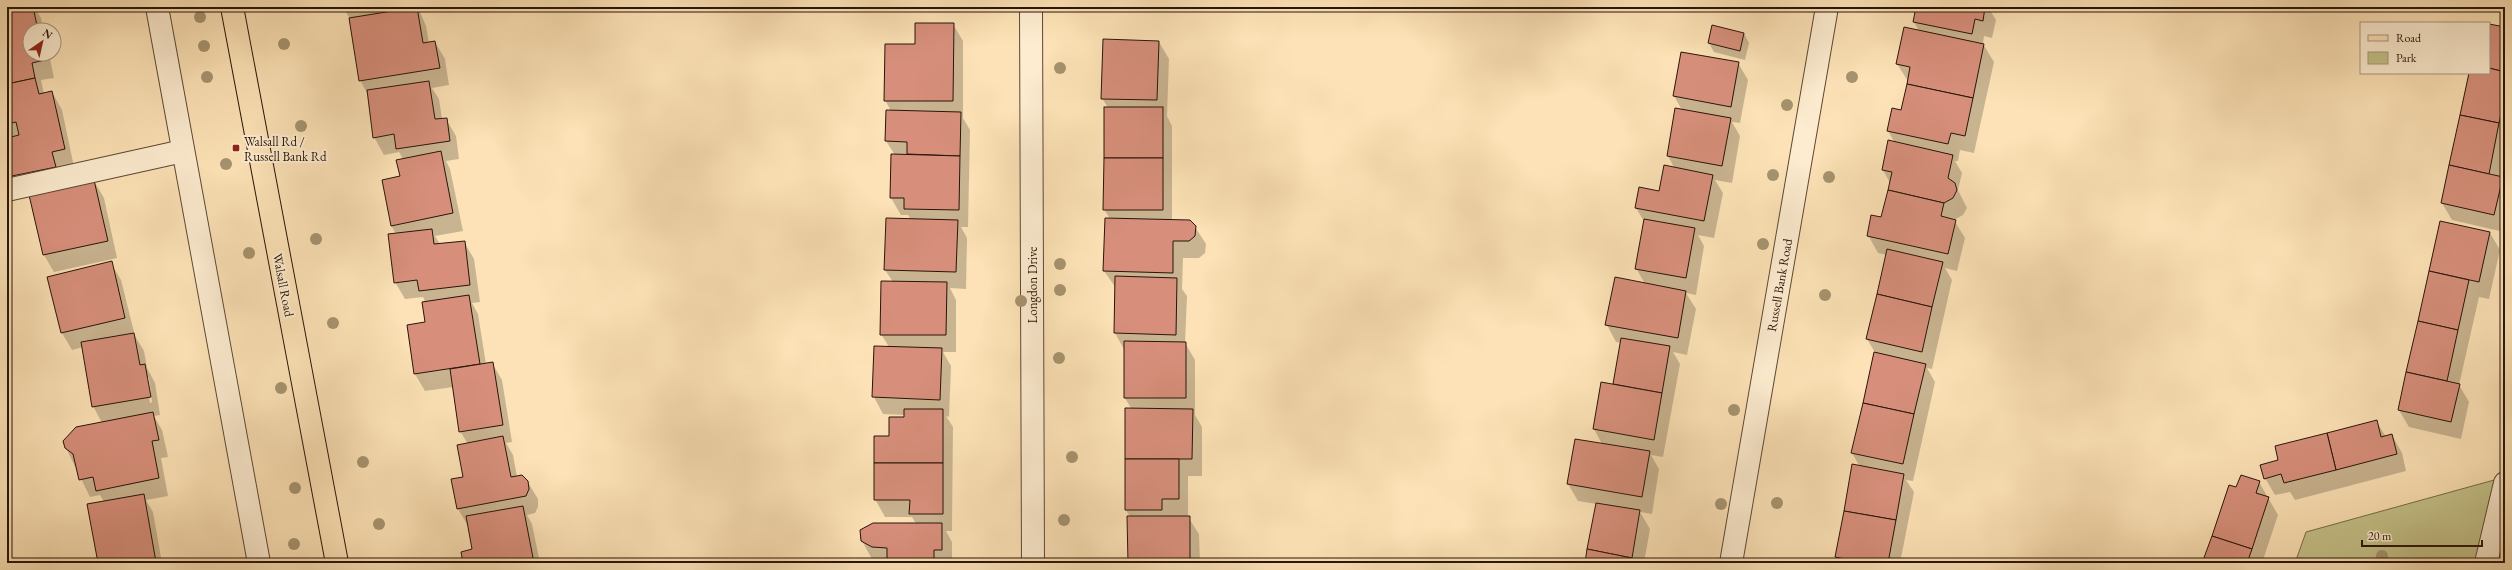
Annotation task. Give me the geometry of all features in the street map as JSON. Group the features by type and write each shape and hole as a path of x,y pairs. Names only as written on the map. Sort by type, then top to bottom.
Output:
{"main road":[{"name":"Walsall Road","path":"232,7 337,563"}],"street":[{"path":"157,7 259,563"},
{"name":"Longdon Drive","path":"1031,7 1033,563"},
{"name":"Russell Bank Road","path":"1730,563 1827,7"},
{"path":"7,190 183,151"},
{"path":"2486,563 2505,483"}],"green space":[{"path":"2505,477 2486,563 2295,563 2306,532"}],"building":[{"path":"7,7 33,7 36,22 22,22 22,62 36,62 32,63 35,78 7,84"},
{"path":"417,7 423,43 435,41 440,68 359,81 349,18"},
{"path":"1916,7 1985,7 1983,21 1975,19 1972,34 1913,22"},
{"path":"915,23 954,23 953,101 884,101 885,44 915,44"},
{"path":"2490,24 2505,27 2505,72 2490,68"},
{"path":"1712,25 1744,33 1740,51 1708,43"},
{"path":"1904,27 1984,44 1973,98 1907,84 1910,67 1896,64"},
{"path":"1103,39 1159,41 1157,100 1101,99"},
{"path":"1681,52 1739,62 1731,107 1673,96"},
{"path":"2490,68 2505,72 2505,97 2499,123 2460,115 2469,74 2490,74"},
{"path":"35,78 39,94 52,91 65,149 52,152 56,167 7,177 7,138 19,135 16,122 7,124 7,84"},
{"path":"429,81 435,119 447,118 450,141 396,149 394,134 373,138 367,90"},
{"path":"1907,84 1973,98 1965,136 1951,133 1948,144 1887,131 1892,108 1901,110"},
{"path":"1104,107 1163,107 1163,158 1104,158"},
{"path":"1675,108 1731,118 1722,166 1667,156"},
{"path":"886,110 961,112 960,156 907,154 907,142 885,141"},
{"path":"2460,115 2499,123 2489,174 2449,165"},
{"path":"1888,140 1953,155 1948,178 1955,183 1957,190 1953,198 1944,203 1888,190 1892,172 1882,170"},
{"path":"441,151 453,213 391,226 382,180 400,176 396,160"},
{"path":"891,154 960,156 959,210 904,209 904,198 890,198"},
{"path":"1104,158 1163,158 1163,210 1103,210"},
{"path":"1664,165 1713,175 1704,221 1635,208 1639,187 1659,191"},
{"path":"2449,165 2503,177 2494,215 2441,203"},
{"path":"94,180 108,241 43,255 29,195"},
{"path":"1888,190 1944,203 1941,216 1956,220 1948,254 1867,236 1871,215 1881,217"},
{"path":"886,218 958,220 956,272 884,270"},
{"path":"1105,218 1190,220 1196,226 1195,236 1189,241 1173,241 1173,273 1103,271"},
{"path":"1644,219 1695,228 1686,278 1635,269"},
{"path":"2440,221 2490,232 2479,282 2429,271"},
{"path":"432,229 434,244 465,241 470,285 419,291 417,280 394,283 388,234"},
{"path":"1887,249 1943,262 1932,307 1877,294"},
{"path":"112,261 125,318 61,333 47,277"},
{"path":"2429,271 2469,280 2458,330 2418,321"},
{"path":"1115,276 1177,278 1176,335 1114,333"},
{"path":"1615,277 1686,291 1678,338 1605,325"},
{"path":"881,281 947,282 946,335 880,335"},
{"path":"1877,294 1932,307 1922,352 1866,339"},
{"path":"469,295 480,364 414,374 407,325 425,322 422,302"},
{"path":"2418,321 2458,330 2447,381 2406,372"},
{"path":"134,333 140,365 145,364 151,397 92,407 81,342"},
{"path":"1621,338 1670,346 1662,393 1613,384"},
{"path":"1124,341 1186,342 1186,398 1124,398"},
{"path":"874,346 942,348 940,400 872,397"},
{"path":"1874,352 1926,364 1914,414 1863,403"},
{"path":"493,362 503,425 459,432 450,369"},
{"path":"2406,372 2460,384 2451,422 2398,410"},
{"path":"1601,382 1662,393 1654,440 1593,429"},
{"path":"1863,403 1914,414 1903,464 1851,453"},
{"path":"1125,408 1193,409 1192,459 1125,459"},
{"path":"904,409 943,409 943,463 874,463 874,436 889,436 889,417 904,417"},
{"path":"153,412 159,440 152,441 159,478 96,491 93,477 79,480 73,454 65,448 63,441 76,427"},
{"path":"2377,420 2381,437 2392,434 2397,454 2336,470 2327,433"},
{"path":"2327,433 2336,470 2284,483 2281,474 2264,479 2260,465 2278,460 2275,446"},
{"path":"503,436 511,477 522,475 528,481 529,489 526,496 457,509 451,479 463,477 457,445"},
{"path":"1575,439 1650,451 1642,497 1567,484"},
{"path":"1125,459 1179,459 1179,499 1162,499 1162,510 1125,510"},
{"path":"874,463 943,463 943,514 909,514 910,500 874,500"},
{"path":"1852,464 1904,474 1896,520 1844,511"},
{"path":"2241,475 2260,481 2256,493 2269,497 2252,549 2212,536 2229,485 2236,487"},
{"path":"144,494 156,562 98,563 87,504"},
{"path":"1596,503 1640,510 1632,558 1587,549"},
{"path":"523,506 534,563 463,563 461,552 472,549 466,516"},
{"path":"1844,511 1896,520 1888,563 1864,563 1835,557"},
{"path":"1127,516 1190,516 1190,563 1128,563"},
{"path":"873,523 942,523 942,550 934,550 934,563 887,563 887,548 872,547 861,541 860,530"},
{"path":"2212,536 2252,549 2247,563 2202,563"},
{"path":"1587,549 1632,558 1631,563 1585,563"}],"place":[{"name":"Walsall Rd / Russell Bank Rd","path":"236,148"}]}
